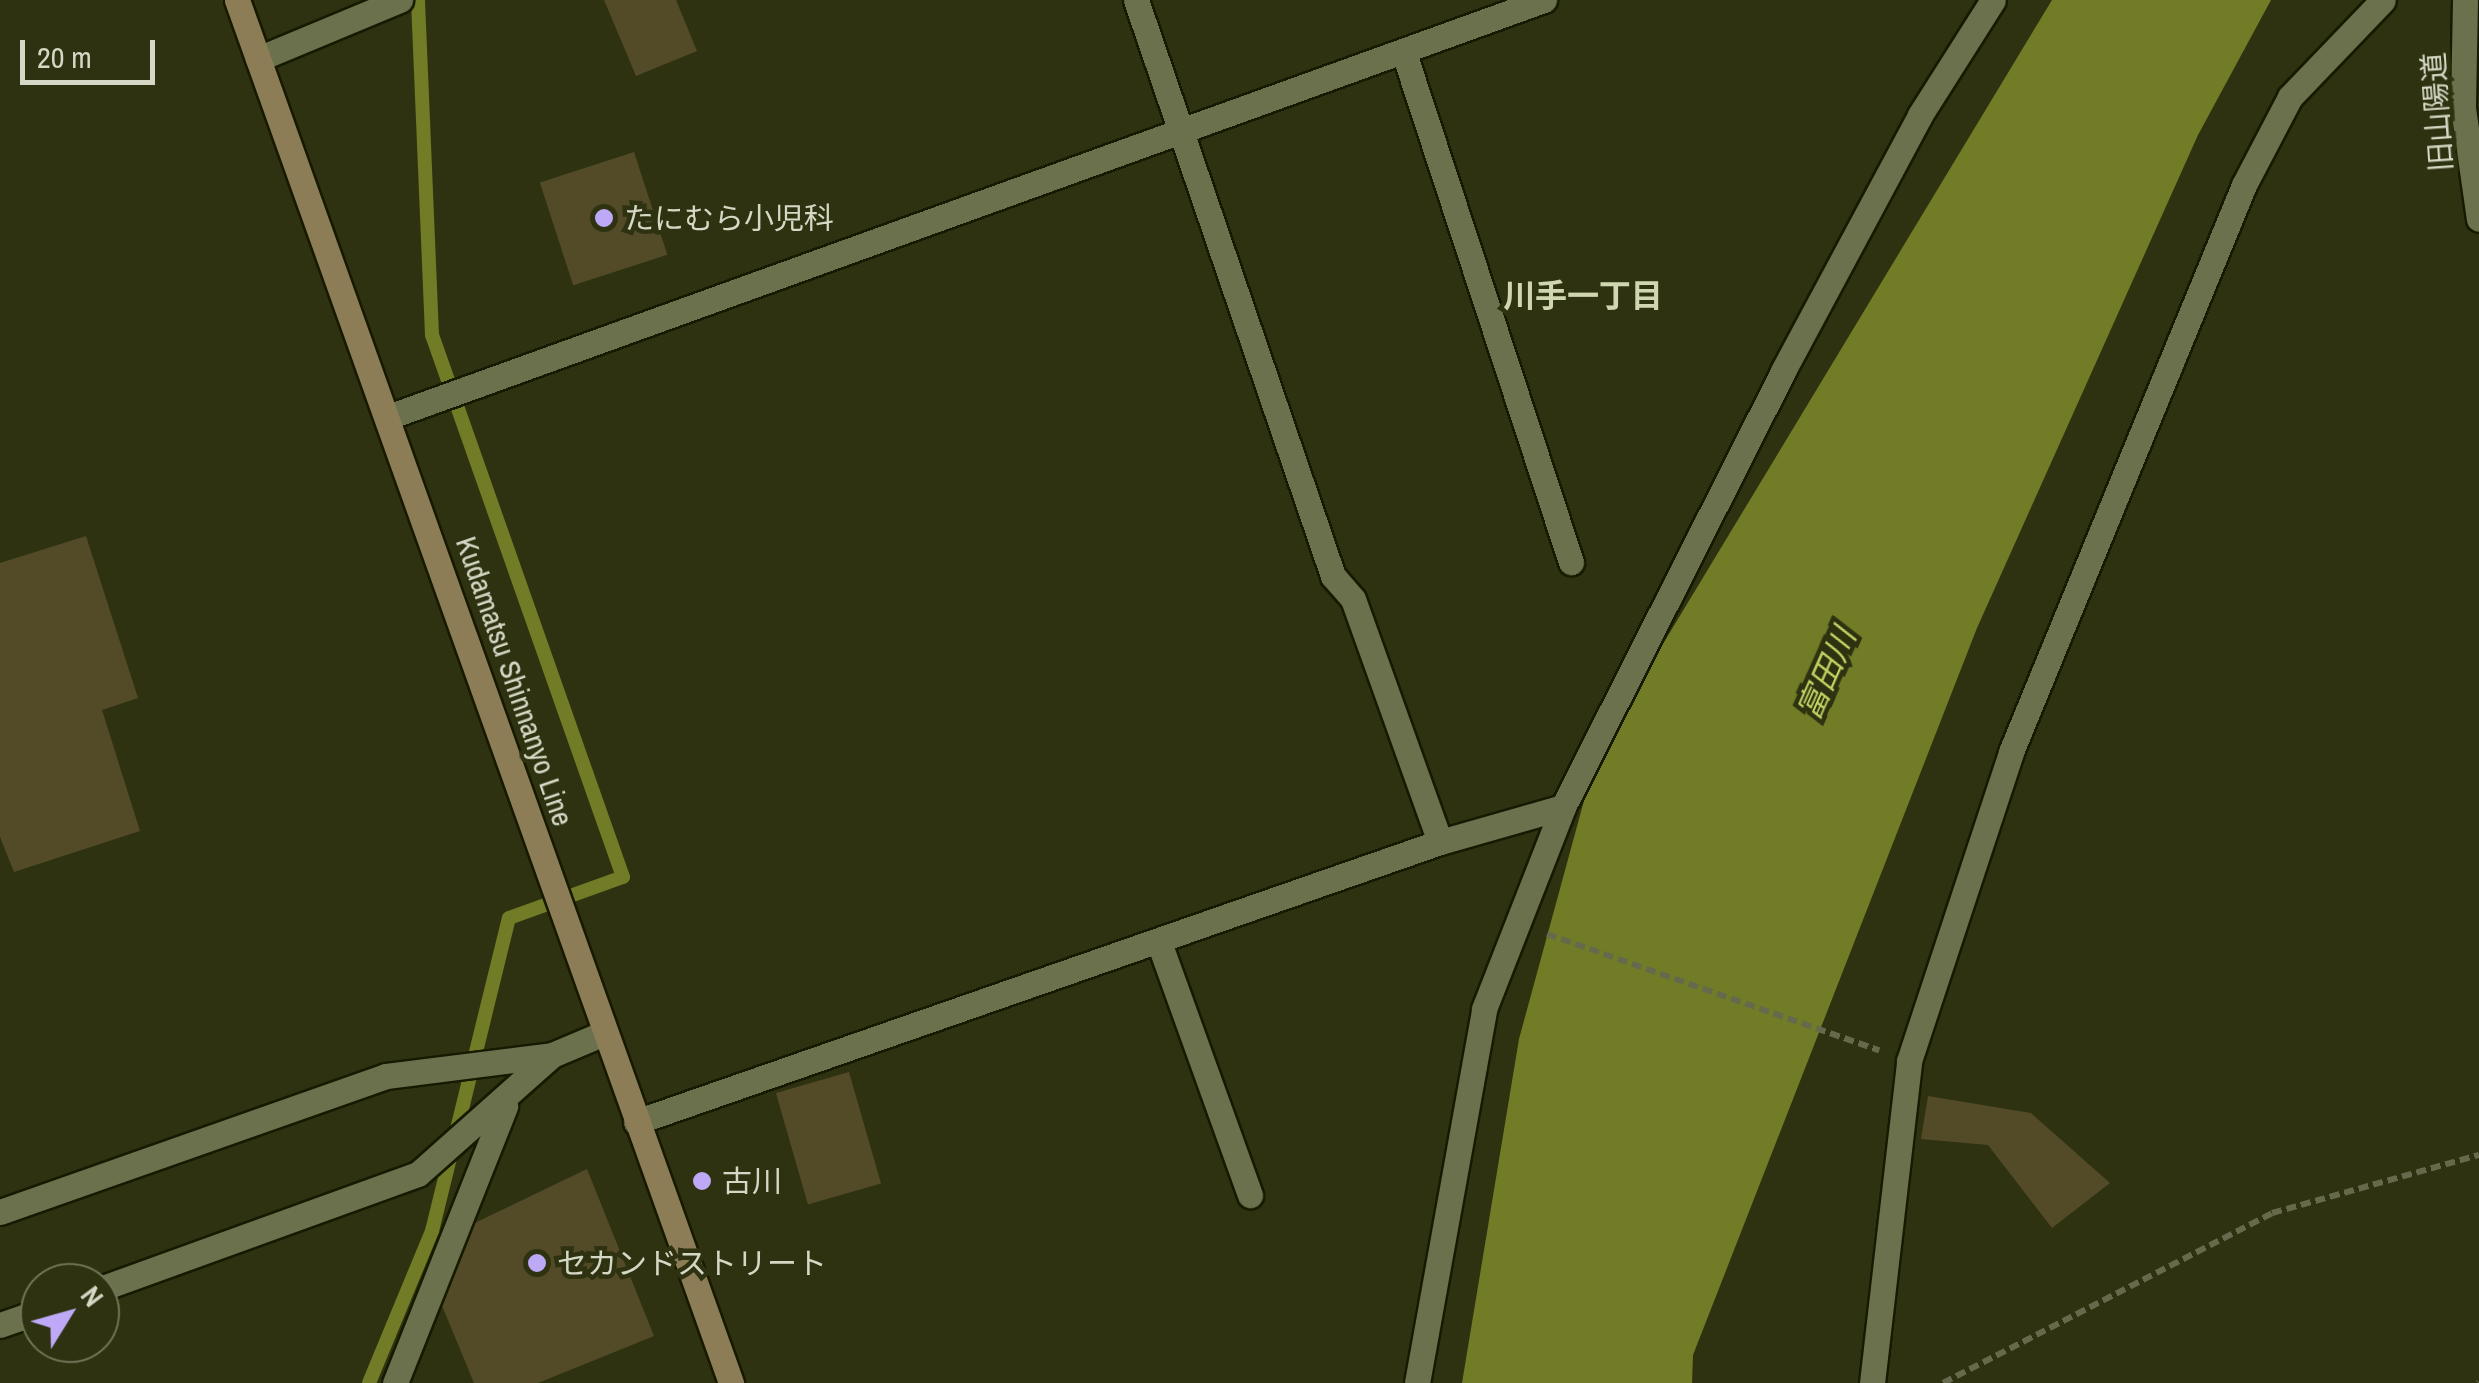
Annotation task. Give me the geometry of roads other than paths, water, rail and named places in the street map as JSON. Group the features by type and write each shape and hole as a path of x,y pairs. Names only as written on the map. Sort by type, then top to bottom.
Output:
{"main road":[{"name":"Kudamatsu Shinnanyo Line","path":"237,0 731,1383"}],"street":[{"path":"258,59 400,0"},
{"path":"1136,0 1333,576 1353,599 1440,842"},
{"path":"388,417 1544,0"},
{"path":"1417,1383 1484,1009 1562,807 1828,286 1993,0"},
{"path":"1872,1383 1909,1061 2012,752 2244,185 2290,96 2383,0"},
{"name":"旧山陽道","path":"2465,0 2463,108 2479,220"},
{"path":"1404,53 1571,562"},
{"path":"636,1122 1160,945 1440,842 1562,807"},
{"path":"1160,945 1250,1196"},
{"path":"0,1212 386,1076 552,1054 604,1033"},
{"path":"120,1282 418,1174 506,1101 552,1054"},
{"path":"395,1383 506,1101"}],"water":[{"name":"富田川","path":"2052,0 2271,0 2198,135 1977,628 1693,1355 1692,1383 1462,1383 1519,1039 1597,753"}],"waterway":[{"path":"369,1383 432,1231 509,918 623,877 432,335 418,0"}],"place":[{"name":"たにむら小児科","path":"604,218"},
{"name":"古川","path":"702,1181"},
{"name":"セカンドストリート","path":"537,1263"}],"district":[{"name":"川手一丁目","path":"1583,296"}]}
